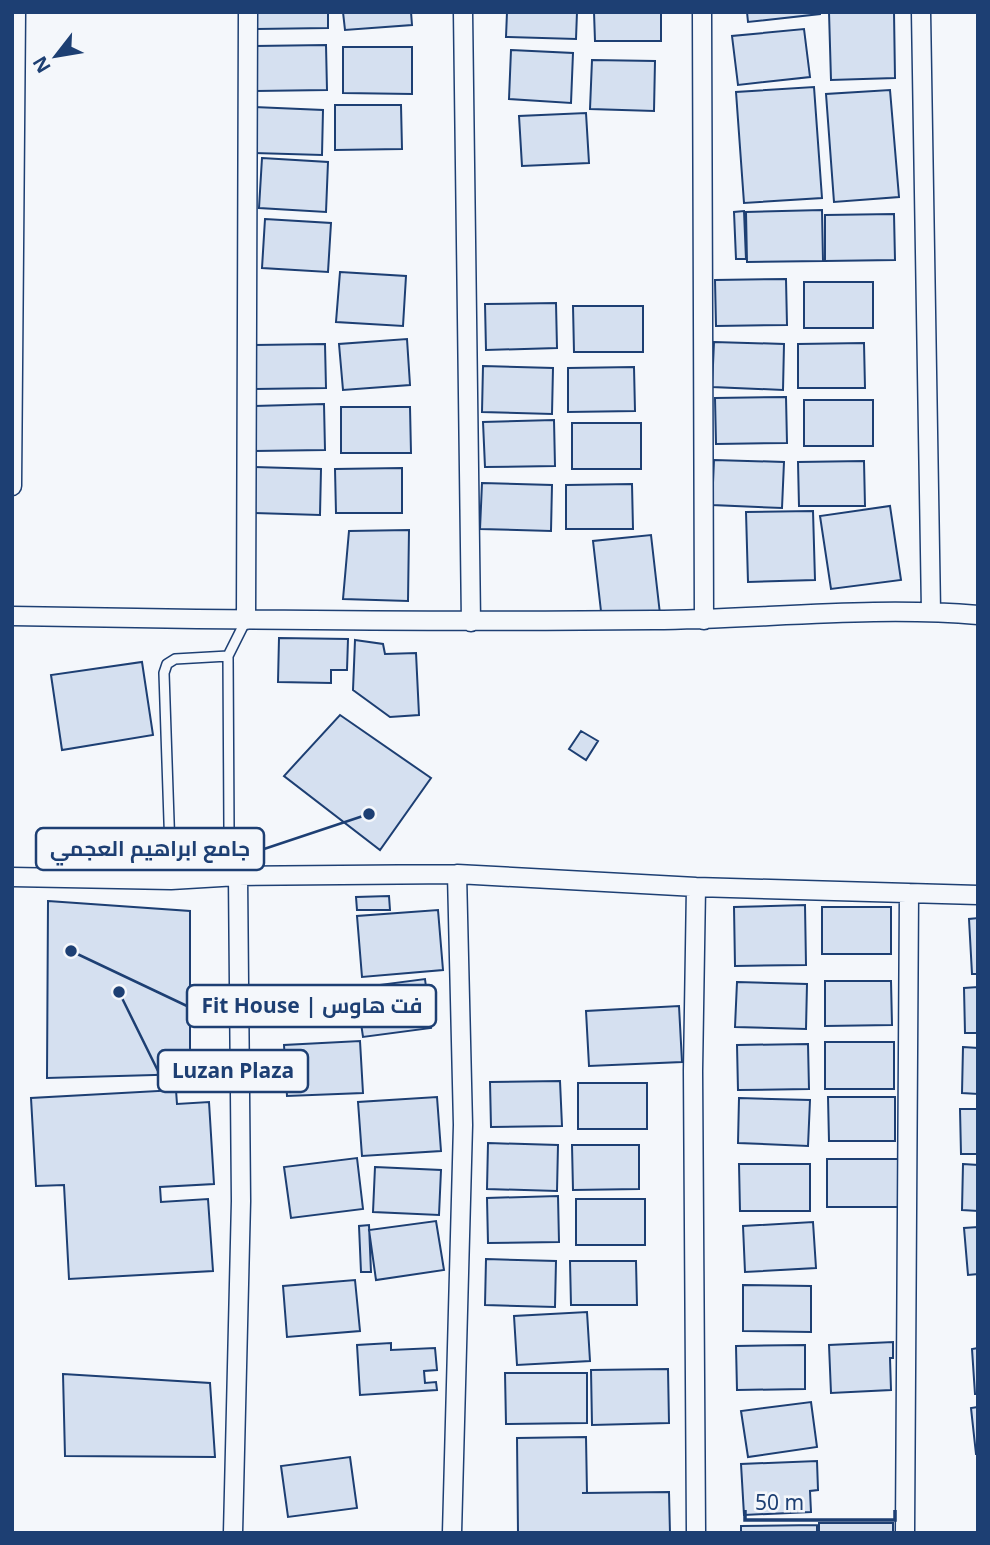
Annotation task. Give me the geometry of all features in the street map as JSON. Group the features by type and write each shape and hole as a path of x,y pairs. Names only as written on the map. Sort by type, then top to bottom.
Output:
{"street":[{"path":"12,486 16,12"},
{"path":"246,620 248,12"},
{"path":"463,12 471,622"},
{"path":"702,12 704,620"},
{"path":"921,12 930,611"},
{"path":"12,616 471,622 704,620 930,611 978,615"},
{"path":"12,877 171,880 238,876 457,874 696,887 978,895"},
{"path":"452,1533 463,1125 457,874"},
{"path":"233,1533 240,1201 238,876"},
{"path":"696,887 693,1071 696,1533"},
{"path":"905,1533 908,893"}],"lane":[{"path":"170,843 220,840 226,836 229,829 228,656 246,620"},
{"path":"171,880 164,673 167,664 175,659 228,656"}],"building":[{"path":"257,12 328,12 328,28 257,29"},
{"path":"343,12 411,12 412,25 345,30"},
{"path":"507,12 577,12 576,39 506,37"},
{"path":"594,12 661,12 661,41 595,41"},
{"path":"747,12 820,12 820,14 748,22"},
{"path":"829,12 894,12 895,78 831,80"},
{"path":"804,29 810,77 738,85 732,36"},
{"path":"326,45 327,90 256,91 255,46"},
{"path":"343,47 412,47 412,94 343,93"},
{"path":"511,50 573,53 571,103 509,99"},
{"path":"592,60 655,61 654,111 590,109"},
{"path":"814,87 822,198 744,203 736,92"},
{"path":"890,90 899,197 834,202 826,94"},
{"path":"335,105 401,105 402,149 335,150"},
{"path":"253,107 323,110 322,155 252,153"},
{"path":"586,113 589,163 522,166 519,116"},
{"path":"262,158 328,162 326,212 259,208"},
{"path":"822,210 823,261 747,262 746,212"},
{"path":"744,211 746,259 736,259 734,212"},
{"path":"894,214 895,260 825,261 825,215"},
{"path":"265,219 331,223 328,272 262,268"},
{"path":"340,272 406,276 403,326 336,322"},
{"path":"786,279 787,325 716,326 715,280"},
{"path":"804,282 873,282 873,328 804,328"},
{"path":"556,303 557,348 486,350 485,304"},
{"path":"573,306 643,306 643,352 574,352"},
{"path":"407,339 410,385 343,390 339,344"},
{"path":"714,342 784,344 783,390 712,387"},
{"path":"864,343 865,388 798,388 798,344"},
{"path":"325,344 326,388 255,389 254,345"},
{"path":"483,366 553,368 552,414 482,412"},
{"path":"634,367 635,411 568,412 568,368"},
{"path":"786,397 787,443 716,444 715,398"},
{"path":"804,400 873,400 873,446 804,446"},
{"path":"324,404 325,450 254,451 253,406"},
{"path":"341,407 410,407 411,453 341,453"},
{"path":"554,420 555,466 485,467 483,422"},
{"path":"572,423 641,423 641,469 572,469"},
{"path":"714,460 784,462 782,508 712,505"},
{"path":"864,461 865,506 799,506 798,462"},
{"path":"251,467 321,469 320,515 250,513"},
{"path":"402,468 402,513 336,513 335,469"},
{"path":"482,483 552,485 551,531 480,529"},
{"path":"632,484 633,529 566,529 566,485"},
{"path":"890,506 901,580 831,589 820,516"},
{"path":"813,511 815,580 748,582 746,512"},
{"path":"409,530 408,601 343,599 349,531"},
{"path":"651,535 660,614 602,620 593,541"},
{"path":"279,638 348,639 347,670 331,670 331,683 278,682"},
{"path":"355,640 383,644 385,654 416,653 419,715 390,717 353,690"},
{"path":"142,662 153,735 62,750 51,675"},
{"path":"340,715 431,778 380,850 284,776"},
{"path":"581,731 598,741 586,760 569,749"},
{"path":"389,896 390,910 357,910 356,897"},
{"path":"48,901 190,911 190,1074 47,1078"},
{"path":"805,905 806,965 735,966 734,907"},
{"path":"822,907 891,907 891,954 822,954"},
{"path":"438,910 443,970 362,977 357,916"},
{"path":"978,918 978,974 972,974 969,919"},
{"path":"425,979 431,1028 363,1037 356,988"},
{"path":"825,981 891,981 892,1025 825,1026"},
{"path":"737,982 807,984 806,1029 735,1027"},
{"path":"978,987 978,1033 965,1033 964,988"},
{"path":"679,1006 682,1062 589,1066 586,1011"},
{"path":"360,1041 363,1093 287,1096 284,1045"},
{"path":"825,1042 894,1042 894,1089 825,1089"},
{"path":"808,1044 809,1089 738,1090 737,1045"},
{"path":"963,1047 978,1048 978,1094 962,1093"},
{"path":"560,1081 562,1126 491,1127 490,1082"},
{"path":"578,1083 647,1083 647,1129 578,1129"},
{"path":"176,1090 177,1104 209,1102 214,1184 160,1187 161,1202 208,1199 213,1271 69,1279 64,1185 36,1186 31,1098"},
{"path":"437,1097 441,1151 362,1156 358,1102"},
{"path":"828,1097 895,1097 895,1141 829,1141"},
{"path":"739,1098 810,1100 808,1146 738,1143"},
{"path":"960,1109 978,1109 978,1154 961,1154"},
{"path":"488,1143 558,1145 557,1191 487,1189"},
{"path":"572,1145 639,1145 639,1189 573,1190"},
{"path":"357,1158 363,1209 291,1218 284,1167"},
{"path":"827,1159 898,1159 899,1207 827,1207"},
{"path":"739,1164 810,1164 810,1211 740,1211"},
{"path":"963,1164 978,1165 978,1211 962,1210"},
{"path":"375,1167 441,1170 439,1215 373,1212"},
{"path":"558,1196 559,1242 488,1243 487,1198"},
{"path":"576,1199 645,1199 645,1245 576,1245"},
{"path":"436,1221 444,1270 376,1280 369,1230"},
{"path":"813,1222 816,1268 745,1272 743,1226"},
{"path":"369,1225 371,1272 361,1272 359,1226"},
{"path":"978,1227 978,1274 968,1275 964,1228"},
{"path":"486,1259 556,1261 555,1307 485,1305"},
{"path":"570,1261 636,1261 637,1305 571,1305"},
{"path":"355,1280 360,1331 287,1337 283,1286"},
{"path":"743,1285 811,1286 811,1332 743,1331"},
{"path":"587,1312 590,1361 517,1365 514,1316"},
{"path":"893,1342 893,1358 890,1358 891,1390 831,1393 829,1345"},
{"path":"391,1343 391,1350 435,1348 437,1370 424,1371 425,1383 436,1382 437,1390 360,1395 357,1345"},
{"path":"805,1345 805,1389 737,1390 736,1346"},
{"path":"978,1348 978,1394 975,1394 972,1349"},
{"path":"668,1369 669,1423 592,1425 591,1370"},
{"path":"505,1373 587,1373 587,1423 506,1424"},
{"path":"63,1374 210,1383 215,1457 65,1456"},
{"path":"811,1402 817,1447 748,1457 741,1411"},
{"path":"978,1407 978,1454 976,1454 971,1408"},
{"path":"586,1437 587,1493 669,1492 670,1533 518,1533 517,1438"},
{"path":"350,1457 357,1508 288,1517 281,1466"},
{"path":"817,1461 818,1490 810,1491 811,1512 744,1515 741,1464"},
{"path":"819,1523 893,1523 893,1533 819,1533"},
{"path":"817,1525 817,1533 741,1533 741,1526"}],"place":[{"name":"جامع ابراهيم العجمي","path":"369,814"},
{"name":"Fit House | فت هاوس","path":"71,951"},
{"name":"Luzan Plaza","path":"119,992"}]}
